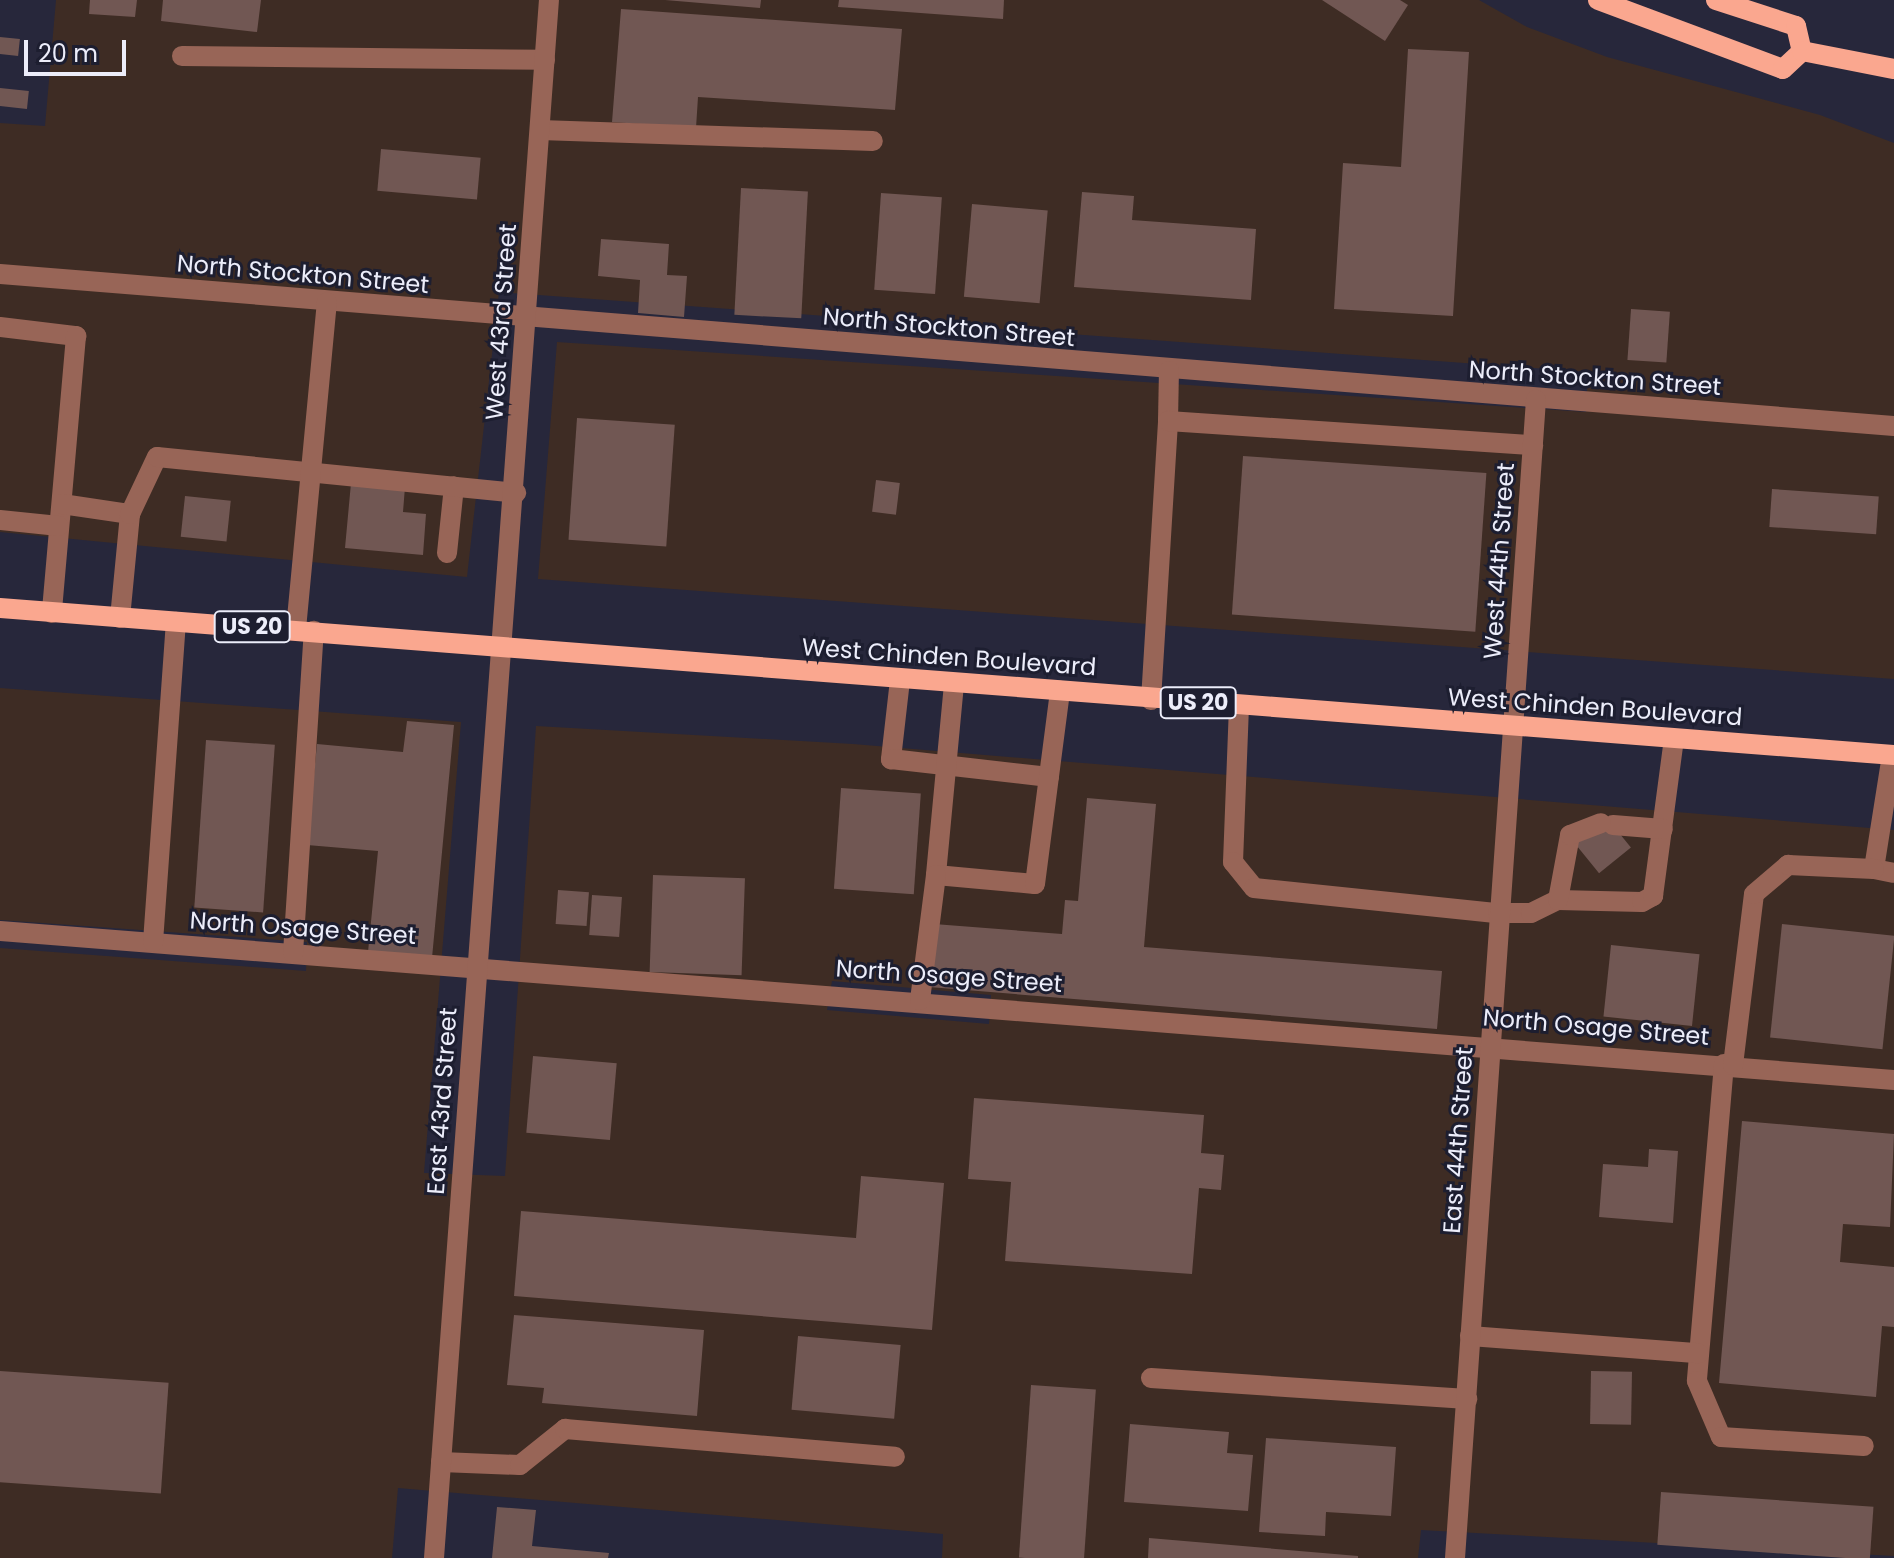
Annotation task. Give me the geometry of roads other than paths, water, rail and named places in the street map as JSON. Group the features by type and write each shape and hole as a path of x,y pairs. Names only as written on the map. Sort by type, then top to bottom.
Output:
{"main road":[{"path":"1598,0 1783,69 1802,51"},
{"path":"1716,0 1796,26 1802,51"},
{"path":"1802,51 1894,69"},
{"name":"West Chinden Boulevard","path":"0,608 1151,700 1893,755"}],"street":[{"name":"West 43rd Street","path":"503,648 549,0"},
{"path":"182,56 545,60"},
{"path":"540,130 873,141"},
{"name":"North Stockton Street","path":"0,274 1169,371 1894,426"},
{"path":"293,953 311,470 327,302"},
{"path":"0,327 76,336 52,613"},
{"path":"1151,700 1169,371"},
{"name":"West 44th Street","path":"1514,726 1536,400"},
{"path":"1168,421 1533,445"},
{"path":"120,618 130,514 157,457 311,470 516,493"},
{"path":"447,553 454,486"},
{"path":"62,504 130,514"},
{"path":"0,520 59,526"},
{"path":"153,942 176,622"},
{"name":"East 43rd Street","path":"434,1558 503,648"},
{"path":"900,680 891,759 1049,777"},
{"path":"920,1000 936,875 954,684"},
{"path":"936,875 1035,884 1060,691"},
{"path":"1239,706 1233,862 1254,888 1498,913 1531,913 1558,900 1642,902 1653,896 1674,739"},
{"name":"East 44th Street","path":"1455,1558 1498,913 1514,726"},
{"path":"1864,1446 1721,1437 1697,1381 1698,1353 1728,1065 1754,894 1788,865 1884,871 1893,755"},
{"path":"1558,900 1570,835 1607,824 1663,829"},
{"name":"North Osage Street","path":"0,931 1490,1043 1894,1080"},
{"path":"1470,1336 1698,1353"},
{"path":"1151,1378 1467,1399"},
{"path":"441,1462 520,1465 565,1429 895,1457"}]}
